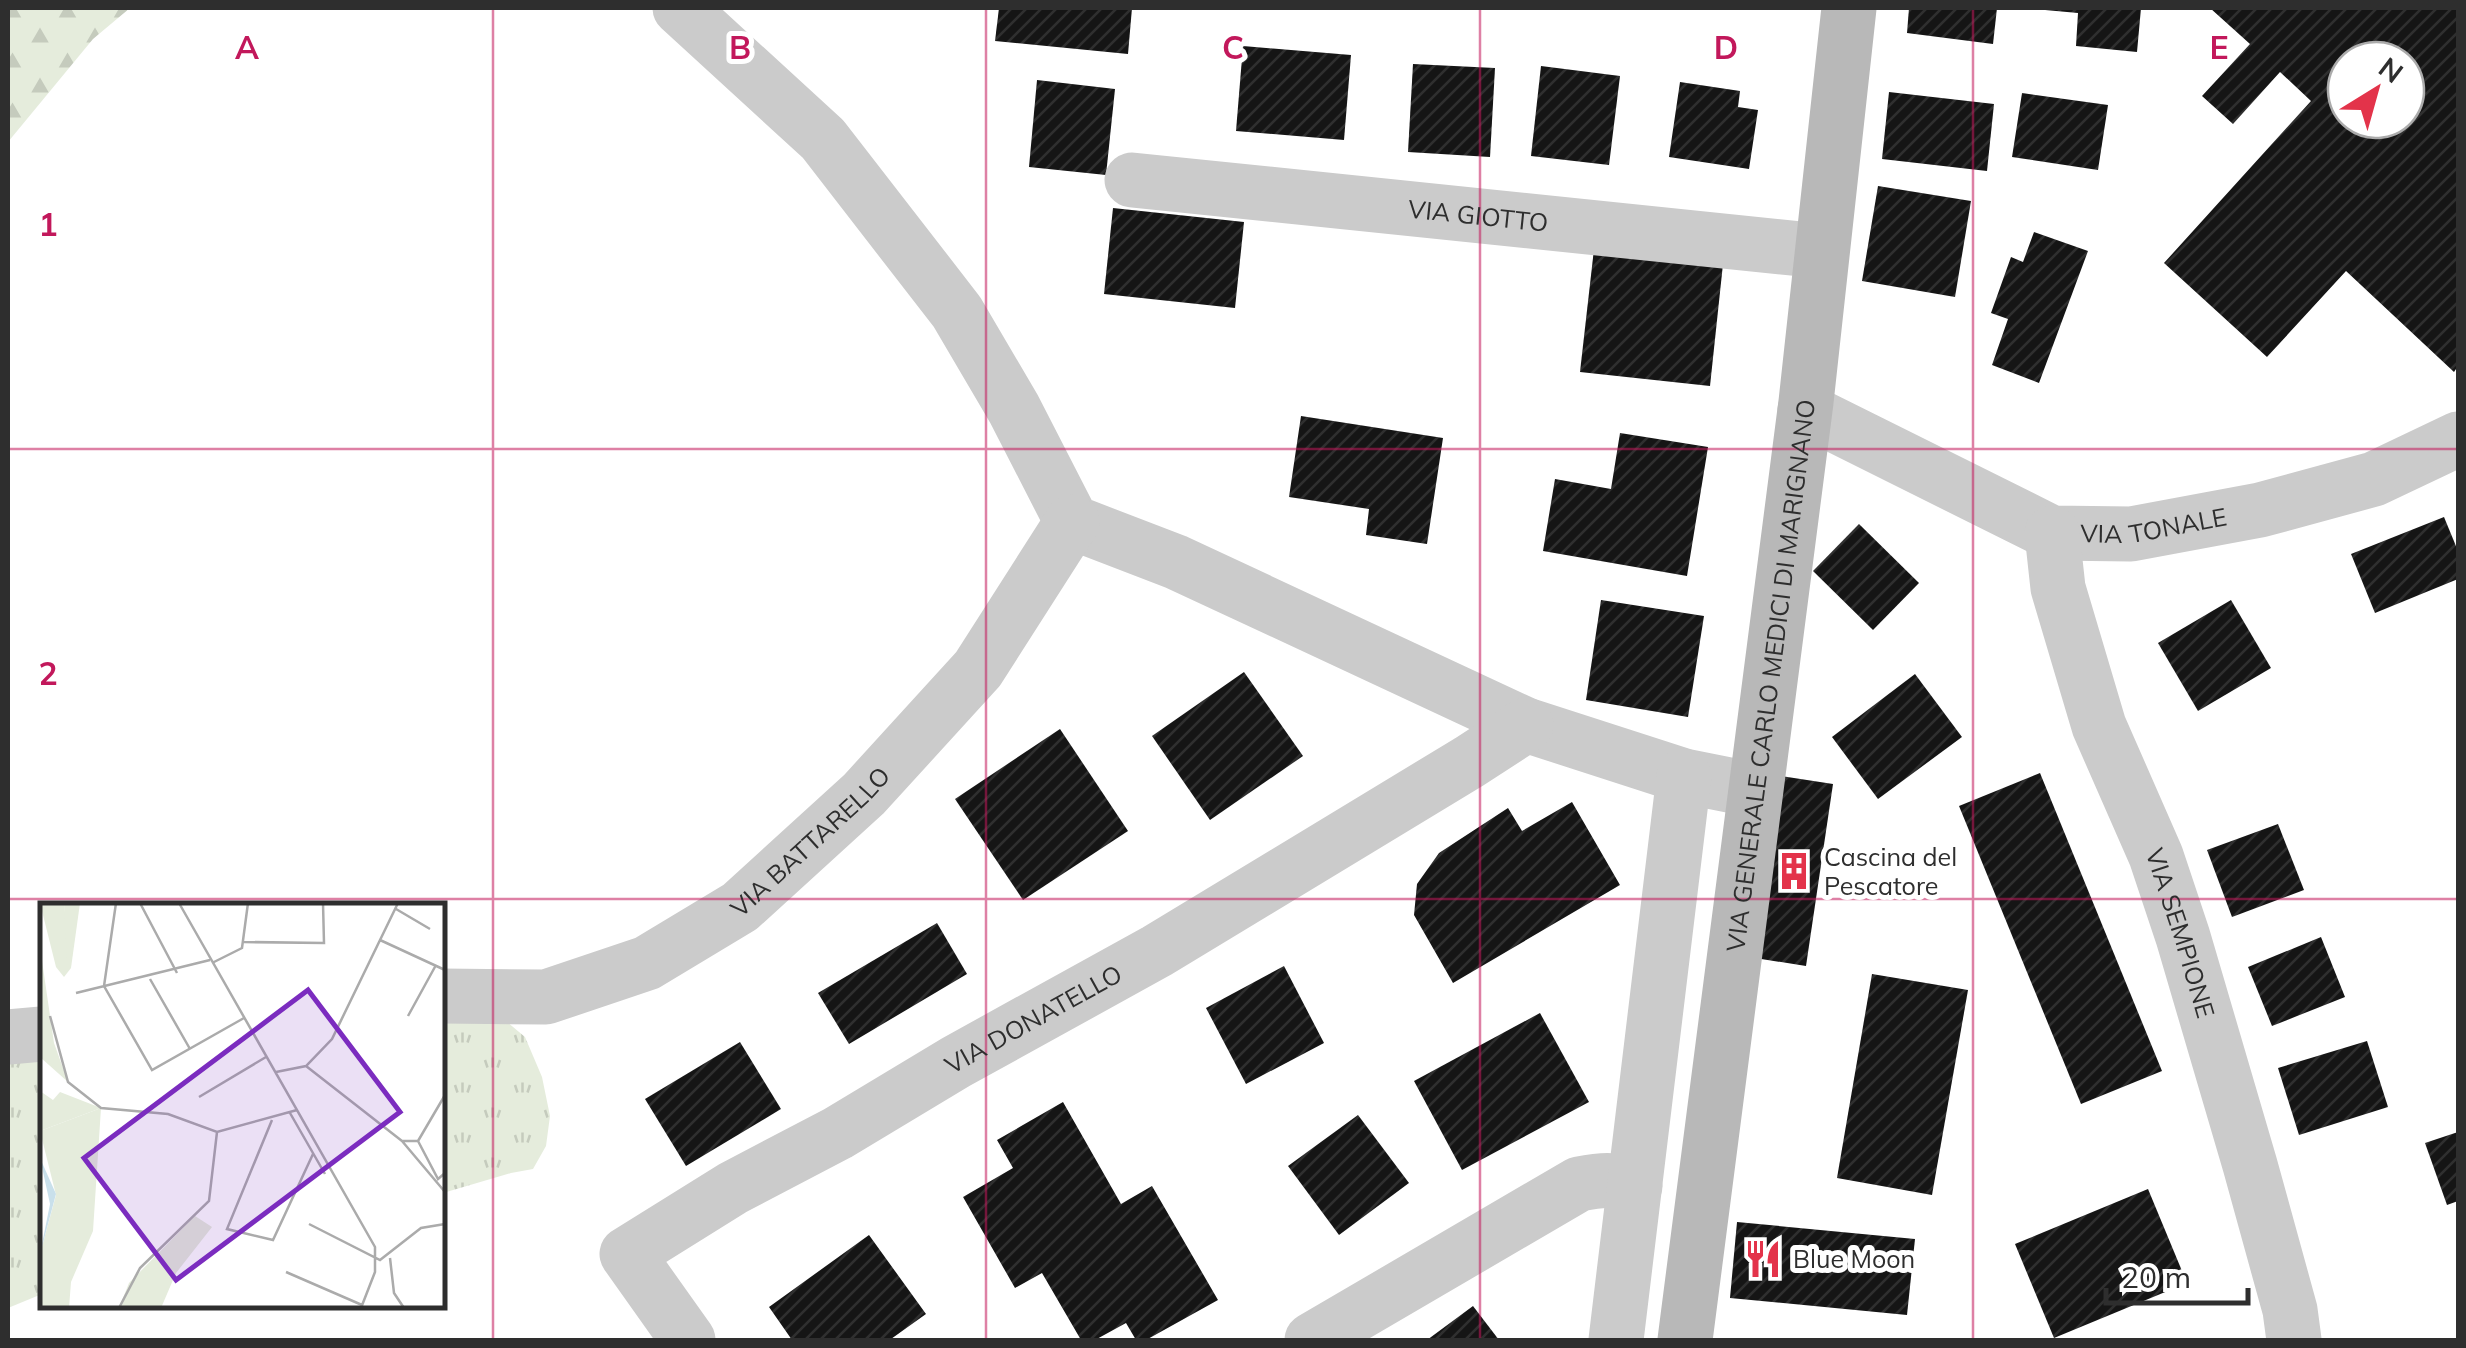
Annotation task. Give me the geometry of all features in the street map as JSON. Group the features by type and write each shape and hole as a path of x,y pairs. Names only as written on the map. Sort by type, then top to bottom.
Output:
{"street":[{"path":"680,8 823,138 957,312 1014,409 1072,522 1176,562 1526,725 1684,776 1754,790"},
{"name":"VIA GENERALE CARLO MEDICI DI MARIGNANO","path":"1685,1340 1804,410 1848,8"},
{"name":"VIA GIOTTO","path":"1132,180 1821,251"},
{"name":"VIA TONALE","path":"1804,410 2052,533 2130,534 2260,510 2374,479 2458,439"},
{"name":"VIA BATTARELLO","path":"445,996 546,997 646,962 740,908 864,794 978,669 1072,522"},
{"name":"VIA SEMPIONE","path":"2052,533 2058,588 2099,726 2156,856 2183,936 2290,1310 2294,1340"},
{"name":"VIA DONATELLO","path":"688,1340 627,1254 733,1188 838,1133 956,1062 1157,951 1526,725"},
{"path":"1616,1340 1684,776"},
{"path":"8,1037 40,1034"},
{"path":"1312,1340 1579,1184 1619,1180 1632,1206 1660,1238 1696,1247"}],"green space":[{"path":"8,8 130,8 93,39 8,142"},
{"path":"445,996 476,996 525,1037 542,1077 550,1116 546,1146 533,1169 445,1192"},
{"path":"40,1034 40,1295 8,1308 8,1037"}],"building":[{"path":"999,8 1132,8 1128,54 995,41"},
{"path":"1909,8 1997,8 1993,44 1907,33"},
{"path":"2045,8 2141,8 2137,52 2076,46 2078,13"},
{"path":"2210,8 2458,8 2458,366 2454,372 2346,271 2267,357 2164,263 2311,101 2280,72 2233,124 2202,96 2250,44"},
{"path":"1243,46 1351,55 1344,140 1236,131"},
{"path":"1413,64 1495,68 1490,157 1408,152"},
{"path":"1541,66 1620,76 1609,165 1531,156"},
{"path":"1037,80 1115,89 1106,175 1029,167"},
{"path":"1680,82 1740,91 1738,107 1758,110 1749,169 1669,157"},
{"path":"1889,92 1994,104 1987,171 1882,159"},
{"path":"2022,93 2108,105 2098,170 2012,157"},
{"path":"1878,186 1971,201 1955,297 1862,281"},
{"path":"1113,208 1244,222 1235,308 1104,294"},
{"path":"2034,232 2088,251 2039,383 1992,365 2008,319 1991,313 2011,257 2023,262"},
{"path":"1594,249 1723,264 1710,386 1580,372"},
{"path":"1301,416 1443,438 1427,544 1366,535 1369,509 1289,497"},
{"path":"1620,433 1708,447 1687,576 1543,551 1555,479 1611,489"},
{"path":"2444,517 2458,551 2458,579 2375,613 2351,554"},
{"path":"1859,524 1919,583 1873,630 1813,571"},
{"path":"1601,600 1704,616 1688,717 1586,700"},
{"path":"2231,600 2271,668 2198,711 2158,643"},
{"path":"1244,672 1303,756 1210,820 1152,736"},
{"path":"1915,674 1962,737 1878,799 1832,737"},
{"path":"1060,729 1128,831 1023,900 955,799"},
{"path":"2040,773 2162,1071 2081,1104 1959,806"},
{"name":"Cascina del Pescatore","path":"1781,776 1833,784 1806,966 1755,958"},
{"path":"1572,802 1620,885 1453,983 1414,915 1417,884 1439,853 1508,808 1522,831"},
{"path":"2278,824 2304,890 2232,917 2207,850"},
{"path":"937,923 967,974 849,1044 818,993"},
{"path":"2321,937 2345,997 2272,1026 2248,967"},
{"path":"1284,966 1324,1043 1246,1084 1206,1008"},
{"path":"1872,974 1968,990 1932,1195 1837,1178"},
{"path":"1540,1013 1589,1102 1462,1170 1414,1081"},
{"path":"2367,1041 2388,1107 2299,1135 2278,1068"},
{"path":"740,1042 781,1109 686,1166 645,1099"},
{"path":"1063,1102 1121,1204 1152,1186 1218,1300 1146,1340 1136,1340 1126,1323 1095,1340 1081,1340 1042,1273 1015,1288 963,1197 1013,1168 997,1140"},
{"path":"1358,1115 1409,1183 1339,1235 1288,1166"},
{"path":"2458,1132 2458,1201 2447,1205 2425,1143"},
{"path":"2148,1189 2187,1283 2054,1338 2015,1244"},
{"path":"1737,1222 1915,1239 1907,1315 1730,1298"},
{"path":"869,1235 926,1314 892,1340 792,1340 769,1307"},
{"path":"1473,1306 1499,1340 1427,1340"}],"place":[{"name":"Cascina del Pescatore","path":"1794,871"},
{"name":"Blue Moon","path":"1763,1259"}]}
